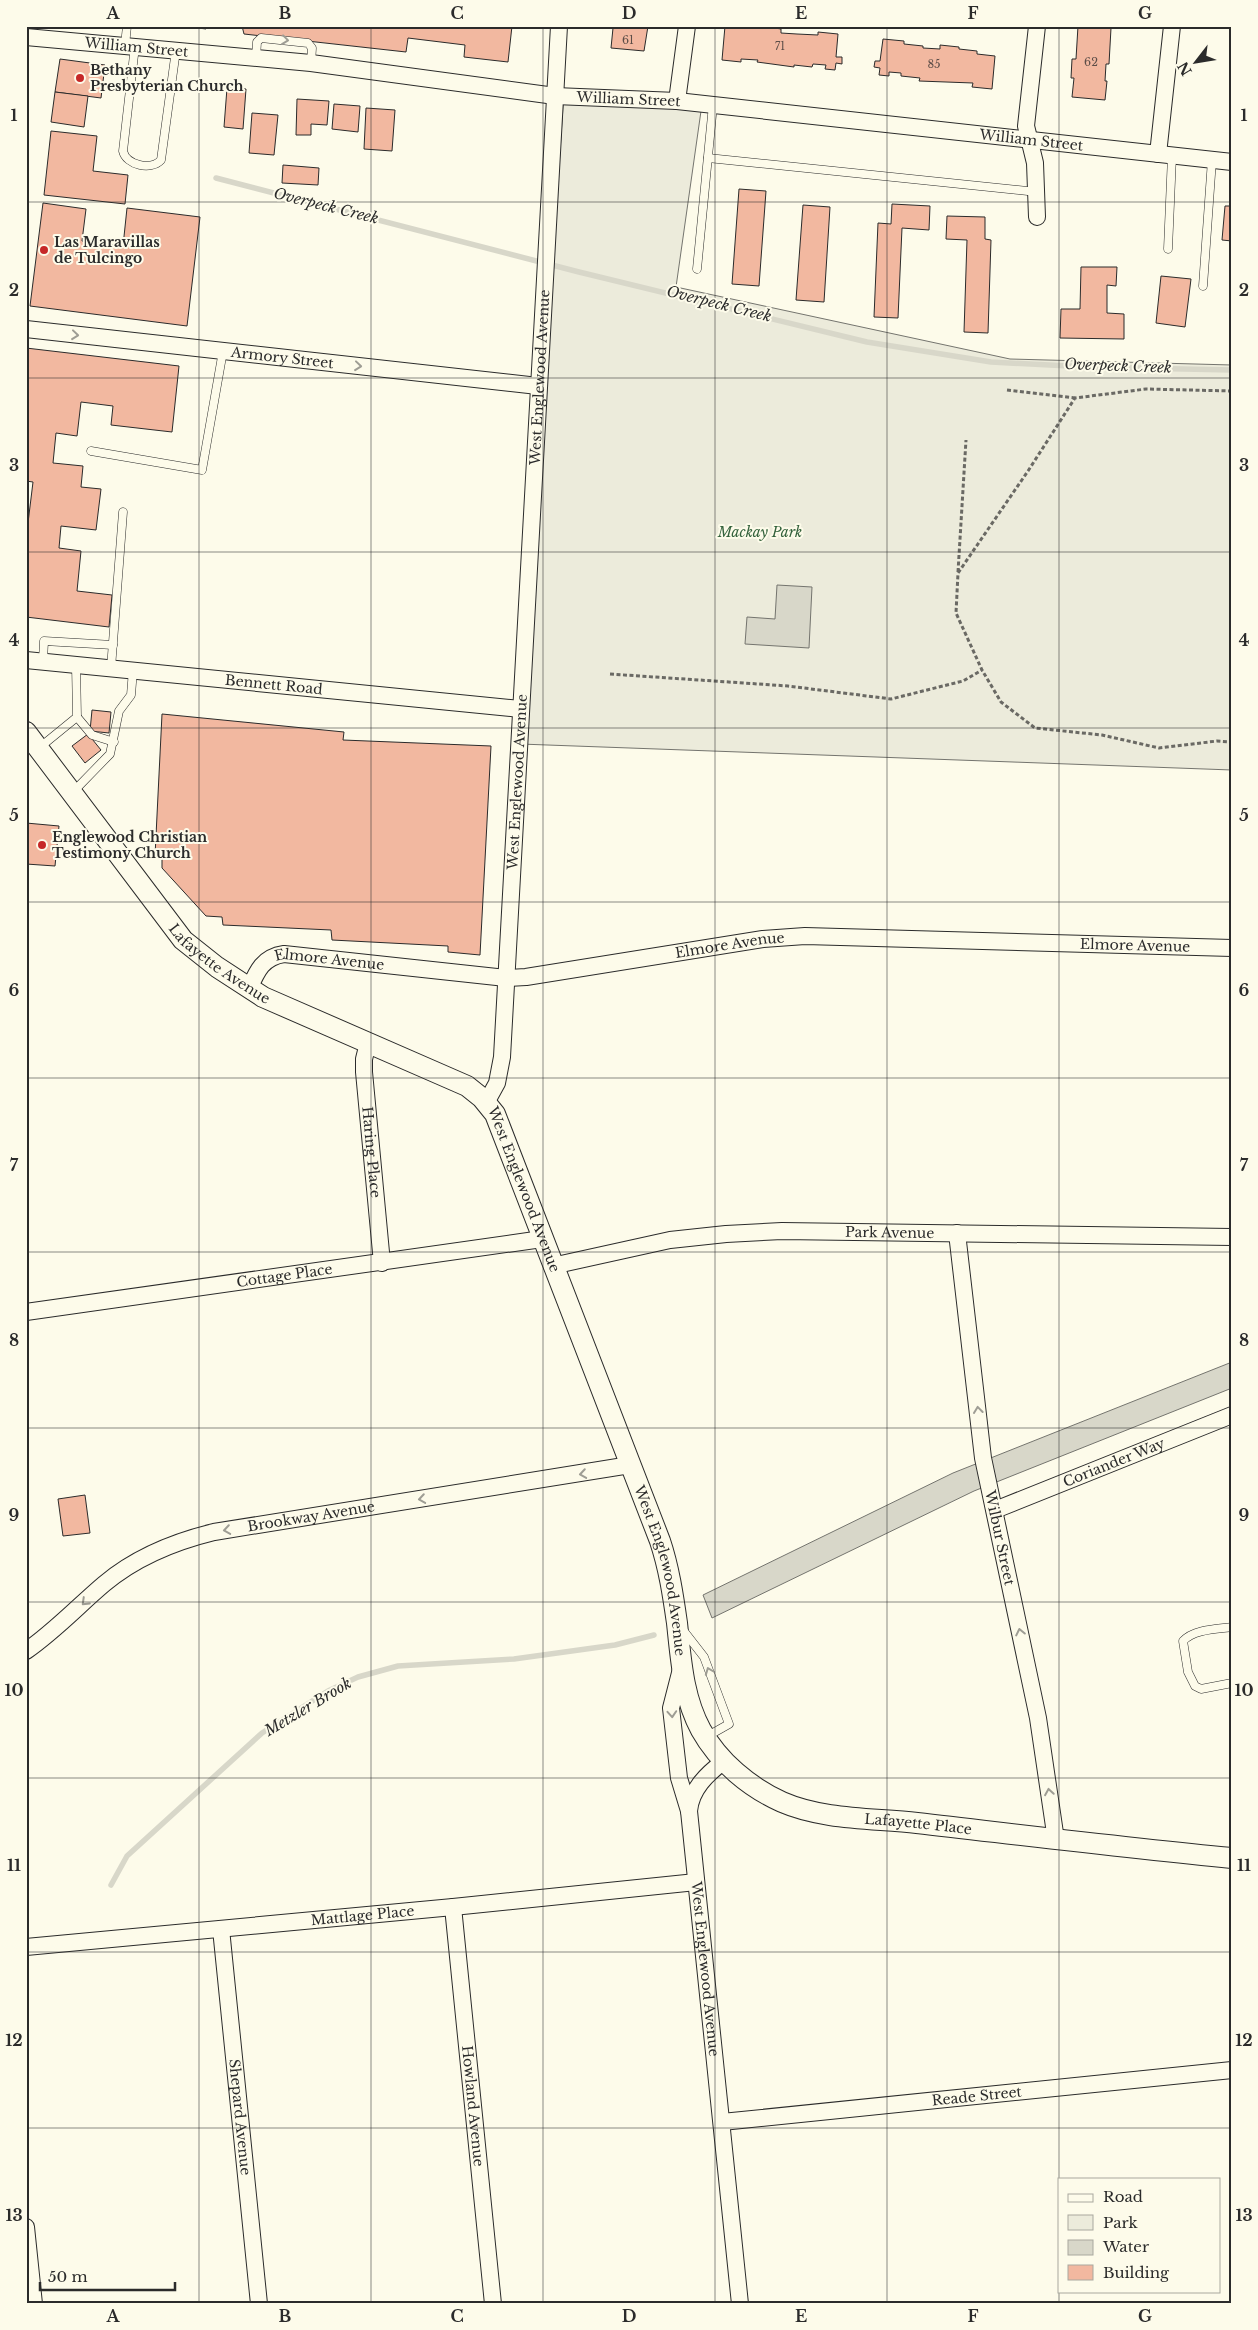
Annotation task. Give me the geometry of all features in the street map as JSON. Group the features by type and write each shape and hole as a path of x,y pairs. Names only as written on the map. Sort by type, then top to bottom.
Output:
{"street":[{"name":"West Englewood Avenue","path":"559,26 501,1070 495,1088 486,1103 502,1129 552,1266 664,1555 682,1667 671,1708 679,1778 689,1811 740,2304"},
{"path":"677,101 687,26"},
{"path":"1037,26 1026,126 1035,163 1037,217"},
{"path":"1165,155 1172,26"},
{"name":"William Street","path":"26,36 311,63 555,96 677,101 1232,162"},
{"name":"Armory Street","path":"26,329 538,386"},
{"name":"Bennett Road","path":"26,660 520,709"},
{"name":"Lafayette Avenue","path":"26,732 183,940 204,958 249,989 467,1086 486,1103"},
{"name":"Elmore Avenue","path":"249,989 262,964 275,956 284,954 506,978 526,977 763,939 805,936 1232,948"},
{"name":"Haring Place","path":"368,1043 364,1059 364,1072 382,1263"},
{"name":"Park Avenue","path":"552,1266 655,1243 726,1234 782,1230 1232,1237"},
{"name":"Wilbur Street","path":"957,1233 984,1458 1038,1718 1056,1840"},
{"name":"Cottage Place","path":"26,1312 542,1239"},
{"name":"Coriander Way","path":"994,1506 1232,1415"},
{"name":"Brookway Avenue","path":"26,1651 47,1637 104,1584 128,1566 181,1540 214,1532 630,1465"},
{"name":"Lafayette Place","path":"682,1667 687,1696 706,1737 724,1761 753,1786 783,1802 803,1809 1056,1840 1232,1858"},
{"path":"689,1811 691,1799 697,1788 724,1761"},
{"name":"Mattlage Place","path":"26,1947 696,1882"},
{"name":"Howland Avenue","path":"453,1907 493,2304"},
{"name":"Shepard Avenue","path":"221,1929 259,2304"},
{"name":"Reade Street","path":"722,2122 1232,2070"},
{"path":"26,2227 34,2304"}],"lane":[{"path":"127,26 130,45 122,151 124,158 129,161 150,167 157,165 161,160 176,50"},
{"path":"697,269 713,105"},
{"path":"1165,155 1168,249"},
{"path":"708,158 1037,192"},
{"path":"1203,286 1212,160"},
{"path":"91,452 202,470 223,351"},
{"path":"111,668 123,512"},
{"path":"43,662 44,640 113,645"},
{"path":"76,664 76,717 92,735 114,742"},
{"path":"72,793 110,754 119,711 131,695 134,670"},
{"path":"39,748 76,717"},
{"path":"676,1622 704,1656 729,1724 706,1737"},
{"path":"1232,1627 1197,1633 1186,1637 1183,1641 1188,1672 1194,1686 1201,1689 1232,1683"}],"path":[{"path":"1007,390 1075,398 1146,389 1232,391"},
{"path":"958,573 1028,471 1075,398"},
{"path":"966,440 956,613 982,670 1001,702 1035,728 1102,735 1159,748 1217,741 1232,742"},
{"path":"610,674 788,686 891,699 963,681 982,670"}],"green space":[{"name":"Mackay Park","path":"564,92 702,104 676,287 1010,359 1232,365 1232,770 520,744"}],"water":[{"path":"777,585 812,587 809,648 745,644 747,617 775,619"},
{"path":"1232,1362 1232,1388 974,1491 712,1618 703,1595 953,1473"}],"building":[{"path":"183,26 206,26 206,29"},
{"path":"242,26 512,26 508,62 464,57 465,45 408,38 406,52 244,34"},
{"path":"615,26 648,26 644,51 611,48 613,28"},
{"path":"725,26 743,28 743,26 763,26 781,29 781,33 818,35 818,32 838,34 836,57 842,57 842,64 836,63 835,70 825,69 826,65 813,64 812,67 794,65 794,67 757,62 758,60 741,59 741,62 722,60"},
{"path":"1078,26 1111,28 1109,64 1106,64 1105,100 1072,97 1074,78 1071,78 1072,59 1076,59"},
{"path":"883,39 904,41 904,44 923,46 923,48 940,49 940,45 959,47 959,49 977,51 977,54 995,56 992,89 972,87 973,83 919,81 920,78 901,76 901,73 889,72 889,76 879,75 880,68 874,67 875,61 880,61"},
{"name":"Bethany Presbyterian Church","path":"60,59 105,65 101,98 55,92"},
{"path":"227,88 246,89 243,129 224,127"},
{"path":"55,92 88,96 84,127 51,122"},
{"path":"297,99 329,101 327,125 311,124 311,135 296,135"},
{"path":"334,104 360,106 358,132 332,129"},
{"path":"366,108 395,110 392,151 364,149"},
{"path":"252,113 278,115 274,155 249,153"},
{"path":"51,131 97,136 93,171 128,175 125,204 44,195"},
{"path":"283,165 319,168 318,185 282,183"},
{"path":"739,189 766,191 759,286 732,284"},
{"path":"43,203 86,209 82,241 123,246 127,208 200,217 187,326 30,306"},
{"path":"892,204 930,206 929,230 902,228 898,318 874,317 878,223 891,224"},
{"path":"803,205 830,207 824,302 796,300"},
{"path":"1225,206 1232,206 1232,241 1222,240"},
{"path":"947,216 985,217 985,239 991,240 988,333 964,332 967,240 946,239"},
{"path":"1081,267 1117,267 1116,286 1107,285 1107,313 1124,314 1124,339 1060,338 1061,309 1080,309"},
{"path":"1161,276 1191,279 1185,327 1156,323"},
{"path":"26,348 179,366 172,432 111,425 113,406 81,402 77,436 56,433 53,463 83,466 81,487 101,489 96,530 61,526 59,548 81,551 77,591 112,595 109,627 26,617 26,523 28,523 33,482 26,481"},
{"path":"92,710 111,712 109,733 90,731"},
{"path":"162,714 344,732 343,740 491,746 480,955 448,952 448,946 332,940 331,930 223,925 222,917 206,916 162,868 162,856 155,856"},
{"path":"88,734 101,750 85,763 72,746"},
{"name":"Englewood Christian Testimony Church","path":"26,823 59,826 55,866 26,864"},
{"path":"85,1495 90,1533 63,1536 58,1499"}],"waterway":[{"name":"Overpeck Creek","path":"216,178 579,272 867,342 991,362 1088,367 1232,370"},
{"name":"Metzler Brook","path":"111,1885 127,1856 262,1733 328,1691 358,1677 398,1666 514,1659 615,1645 654,1635"}],"place":[{"name":"Bethany Presbyterian Church","path":"80,78"},
{"name":"Las Maravillas de Tulcingo","path":"44,250"},
{"name":"Englewood Christian Testimony Church","path":"42,845"}]}
